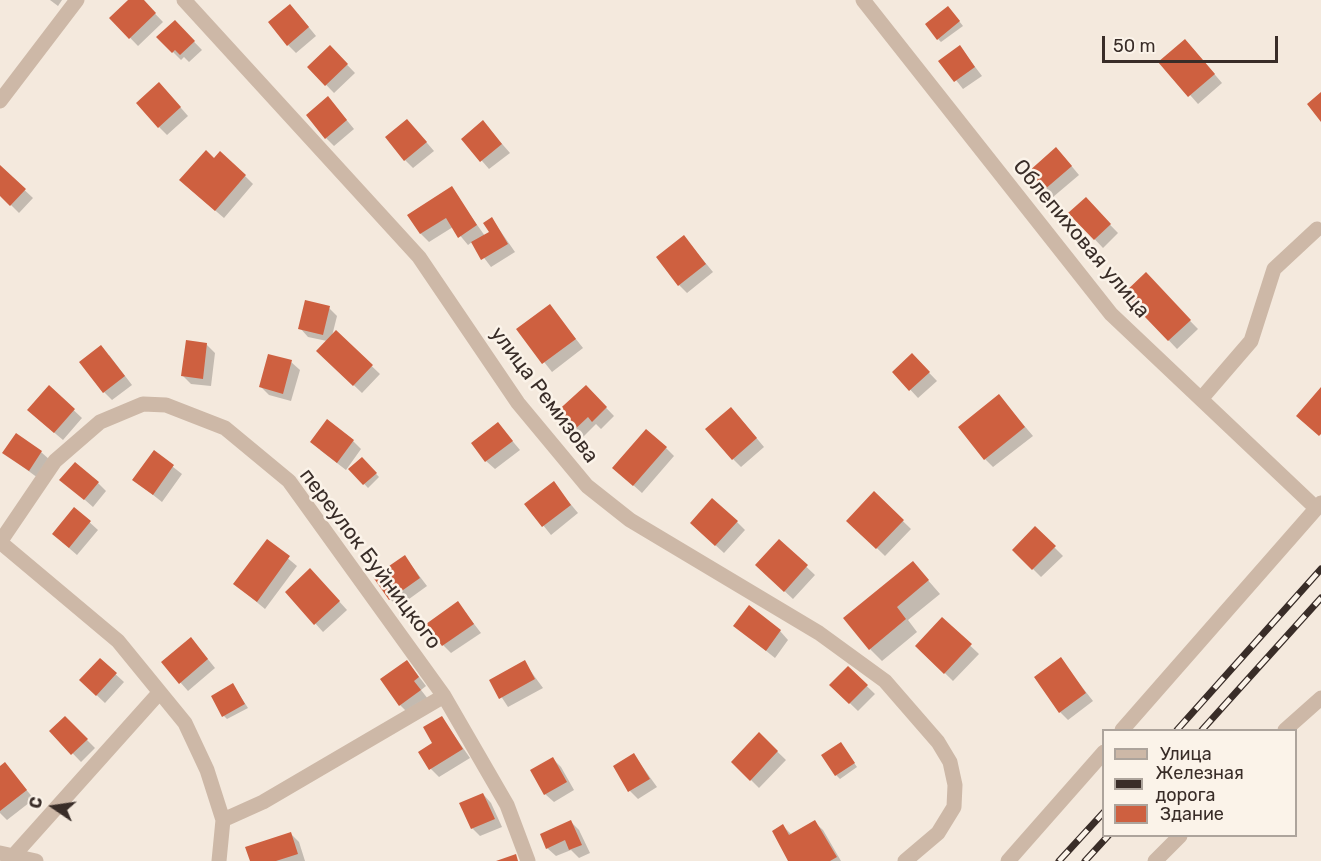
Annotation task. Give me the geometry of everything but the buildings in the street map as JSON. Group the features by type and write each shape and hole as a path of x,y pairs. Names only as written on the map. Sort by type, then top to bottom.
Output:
{"street":[{"path":"0,101 76,0"},
{"name":"улица Ремизова","path":"184,0 419,257 518,403 587,486 630,520 819,633 885,681 938,742 950,762 955,785 954,807 938,832 905,861"},
{"name":"Облепиховая улица","path":"863,0 1111,314 1319,506"},
{"path":"1201,399 1251,341 1274,269 1317,229"},
{"name":"переулок Буйницкого","path":"0,542 55,461 99,422 143,404 166,405 225,428 289,481 444,696 507,805 528,861"},
{"path":"1123,729 1319,506"},
{"path":"0,542 118,641 185,723 207,770 223,820 219,861"},
{"path":"7,854 54,813 159,693"},
{"path":"223,820 263,802 444,696"},
{"path":"1286,729 1321,698"},
{"path":"1008,861 1102,754"},
{"path":"1155,861 1179,837"},
{"path":"7,854 36,861"}],"railway":[{"path":"1178,729 1321,569"},
{"path":"1203,729 1321,598"},
{"path":"1059,861 1102,814"},
{"path":"1085,861 1107,837"}]}
